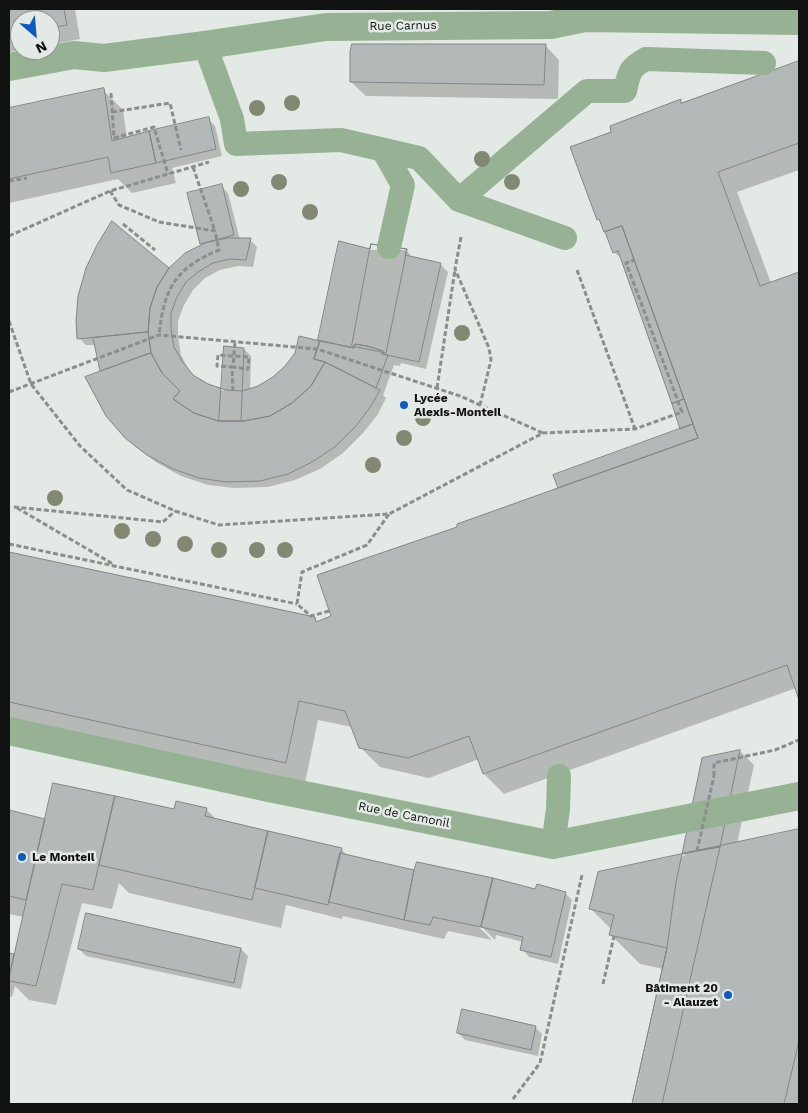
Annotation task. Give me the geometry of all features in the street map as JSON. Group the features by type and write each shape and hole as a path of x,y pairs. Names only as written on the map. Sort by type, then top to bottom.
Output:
{"street":[{"name":"Rue Carnus","path":"9,66 74,55 104,58 326,27 551,25 585,18 799,21"},
{"name":"Rue de Camonil","path":"9,731 269,788 553,845 799,796"}],"lane":[{"path":"205,45 232,119 236,144 341,140 419,158 459,200 565,238"},
{"path":"459,200 587,91 624,91 629,71 636,64 646,59 764,63"},
{"path":"384,150 403,185 389,247"},
{"path":"553,845 558,809 559,776"}],"path":[{"path":"111,90 114,138 154,127 168,174"},
{"path":"112,112 170,103 181,150"},
{"path":"9,236 110,191 210,162"},
{"path":"159,335 167,294 182,271 203,256 219,250 215,231 192,166"},
{"path":"9,181 27,178"},
{"path":"110,191 119,204 159,222 215,231"},
{"path":"123,224 155,250"},
{"path":"565,238 635,429"},
{"path":"437,388 460,244"},
{"path":"9,321 31,384 80,446 127,490 175,511 219,525 389,514 543,433 635,429 682,412 626,263 634,260"},
{"path":"455,269 489,348 491,360 480,405"},
{"path":"9,392 159,335 317,349 437,388 543,433"},
{"path":"9,339 14,337"},
{"path":"233,391 232,367 217,366 218,355 234,356 249,357 248,369 233,367 234,356 235,342"},
{"path":"117,567 14,506 163,522 175,511"},
{"path":"297,604 302,572 367,545 389,514"},
{"path":"9,544 297,604 311,616 329,611"},
{"path":"697,851 714,776 714,763 774,750 799,740"},
{"path":"513,1099 540,1063 584,867"},
{"path":"603,984 614,936"}],"building":[{"path":"9,9 64,9 67,25 60,26 60,10 10,10 9,36"},
{"path":"352,44 546,44 544,85 350,82 350,52"},
{"path":"799,61 799,143 718,172 760,286 799,272 799,700 787,665 483,774 469,736 408,758 359,748 345,711 299,701 286,763 9,702 9,552 315,617 316,622 331,616 317,575 457,527 457,524 698,438 622,226 604,232 599,219 597,220 570,147 611,132 610,126 681,99 681,103"},
{"path":"104,88 112,141 149,131 156,163 111,173 108,157 9,179 9,108"},
{"path":"209,117 216,149 156,163 149,131"},
{"path":"222,184 234,235 200,244 187,193"},
{"path":"112,221 169,268 157,287 150,308 148,332 77,339 78,296 86,268 97,245"},
{"path":"622,226 684,399 672,404 618,251 613,253 605,232"},
{"path":"228,238 251,238 246,260 230,259 213,263 198,272 186,282 177,297 171,313 174,347 182,361 193,375 208,384 226,390 242,391 258,386 273,377 285,366 295,353 299,336 320,341 314,359 325,362 311,386 292,403 270,416 244,421 218,421 194,413 173,399 180,391 162,373 151,353 148,332 150,308 157,287 169,268 185,253 205,243"},
{"path":"339,241 370,249 371,244 407,249 405,255 441,263 419,362 382,354 383,351 367,346 355,344 354,348 318,340"},
{"path":"371,244 407,249 386,353 352,346"},
{"path":"148,332 151,353 100,371 93,338"},
{"path":"320,341 354,348 355,344 367,346 383,351 382,354 388,355 376,388 325,362 314,359"},
{"path":"224,346 244,348 241,421 219,421"},
{"path":"151,353 162,373 180,391 173,399 194,413 218,421 244,421 270,416 292,403 311,386 325,362 380,390 356,426 336,446 312,462 288,474 260,481 226,482 199,478 173,469 147,455 125,438 106,416 85,377"},
{"path":"684,399 693,424 680,429 672,404"},
{"path":"693,424 698,438 558,488 553,475"},
{"path":"740,750 720,847 682,854 702,758"},
{"path":"53,783 115,796 93,890 62,884 36,986 9,981 9,978"},
{"path":"115,796 174,809 176,801 207,808 205,816 268,831 252,900 99,865"},
{"name":"Le Monteil","path":"9,810 45,819 26,900 9,896"},
{"name":"Bâtiment 20 - Alauzet","path":"799,829 799,1041 784,1104 632,1104 667,948 609,935 614,915 589,909 598,872"},
{"path":"268,831 342,848 328,905 255,888"},
{"path":"720,847 662,1104 632,1104 667,948 676,882 682,854"},
{"path":"340,853 414,870 404,920 329,902"},
{"path":"417,862 493,878 481,927 433,917 430,925 404,920"},
{"path":"493,878 535,889 537,884 566,892 551,957 520,950 523,937 481,927"},
{"path":"86,913 241,948 234,983 78,949"},
{"path":"9,953 14,954 9,978"},
{"path":"462,1009 536,1026 531,1050 457,1033"}],"place":[{"name":"Lycée Alexis-Monteil","path":"404,405"},
{"name":"Le Monteil","path":"22,857"},
{"name":"Bâtiment 20 - Alauzet","path":"728,995"}]}
